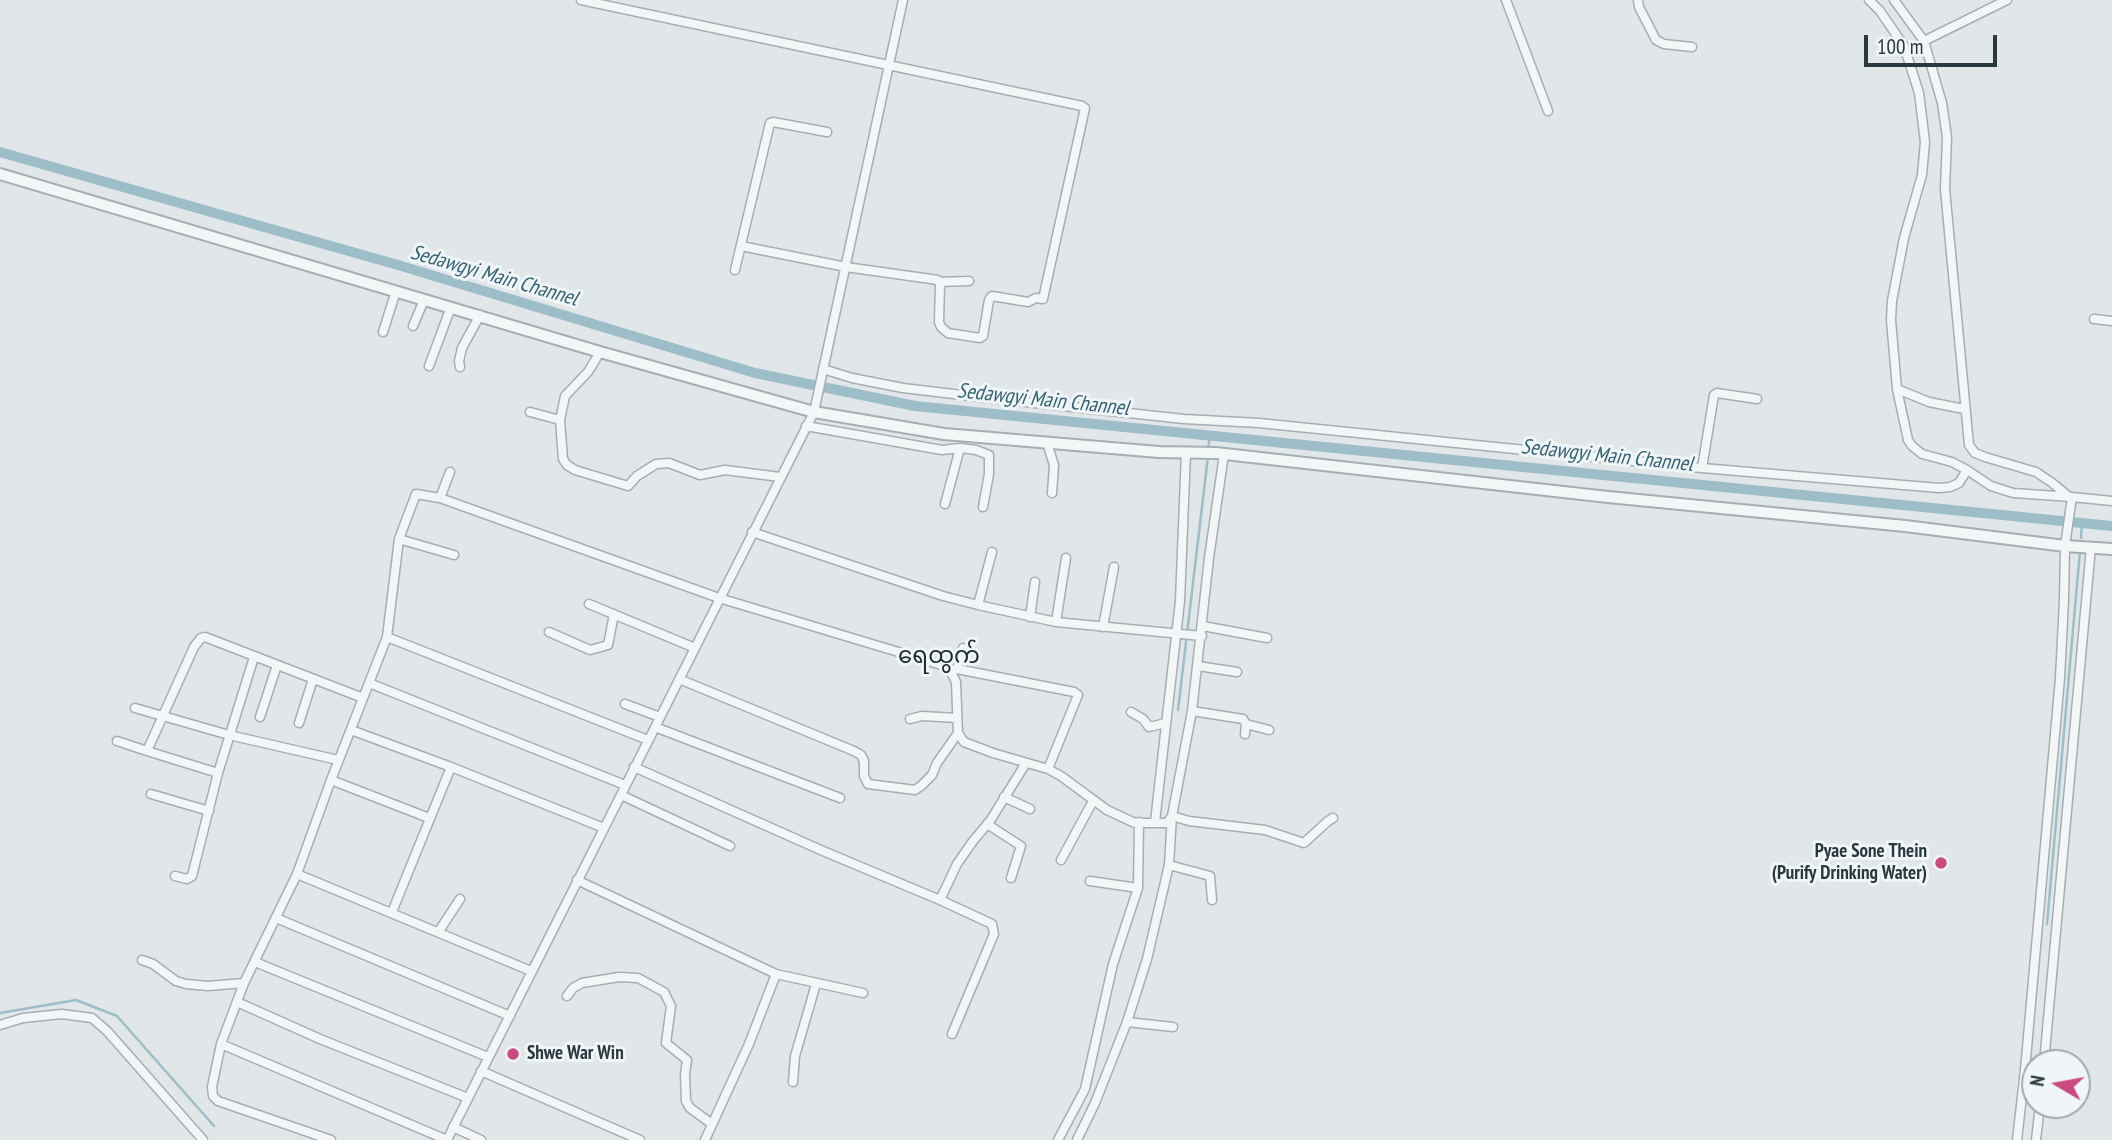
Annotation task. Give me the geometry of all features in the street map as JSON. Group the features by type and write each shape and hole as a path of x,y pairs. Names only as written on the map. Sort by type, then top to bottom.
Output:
{"street":[{"path":"582,0 1085,108 1042,299 1036,298 1028,302 992,296 989,299 983,336 980,338 944,331 939,321 939,282"},
{"path":"221,1044 447,1140 815,407 903,0"},
{"path":"1506,0 1548,111"},
{"path":"1638,0 1656,40 1664,44 1692,47"},
{"path":"1869,0 1904,46 1919,93 1925,142 1922,175 1904,237 1892,301 1897,389 1908,440 1922,454 1952,463 1991,486 2012,493 2112,501"},
{"path":"1894,0 1924,41 1942,103 1947,137 1945,189 1969,445 1975,453 2036,472 2069,496 2046,935 2044,1049"},
{"path":"1924,41 2007,0"},
{"path":"735,270 770,123 827,132"},
{"path":"0,174 600,352 815,407 944,434 1220,453 1608,497 2065,542 2112,549"},
{"path":"741,246 939,282 969,281"},
{"path":"383,332 396,291"},
{"path":"413,326 425,300"},
{"path":"429,366 451,307"},
{"path":"460,367 462,348 480,315"},
{"path":"2094,319 2112,321"},
{"path":"600,352 588,372 565,396 560,420 563,459 567,465 575,470 628,486 637,476 656,464 669,463 700,475 725,470 780,477"},
{"path":"822,372 903,388 1020,402 1702,468 1939,488 1950,487 1959,482 1967,470"},
{"path":"1897,389 1929,402 1964,409"},
{"path":"1702,468 1714,395 1717,393 1756,399"},
{"path":"530,412 560,420"},
{"path":"806,426 942,450 976,450 989,455 984,507"},
{"path":"942,450 944,434"},
{"path":"1047,443 1054,465 1052,493"},
{"path":"945,505 960,448"},
{"path":"1077,1140 1127,1023 1147,959 1169,865 1163,821 1166,723 1179,634 1186,452"},
{"path":"1163,821 1192,711 1220,453"},
{"path":"440,498 450,472"},
{"path":"331,1140 218,1101 211,1091 221,1044 237,1002 297,874 338,760 387,637 399,539 416,494 440,498 719,598 954,670 1074,692 1079,695 1048,769"},
{"path":"752,532 978,605 1056,622 1199,636"},
{"path":"399,539 454,555"},
{"path":"2033,1049 2091,547"},
{"path":"978,605 992,552"},
{"path":"1056,622 1066,558"},
{"path":"1103,627 1114,567"},
{"path":"1030,617 1035,582"},
{"path":"589,604 695,648"},
{"path":"549,632 590,650 608,645 614,614"},
{"path":"1203,626 1267,638"},
{"path":"147,751 194,647 205,637 363,698"},
{"path":"387,637 648,740"},
{"path":"679,679 854,751 861,755 864,761 867,784 915,790 932,775 956,735 954,670 963,648"},
{"path":"175,876 187,879 192,876 218,773 254,657"},
{"path":"260,716 277,665"},
{"path":"1198,666 1237,672"},
{"path":"299,723 313,679"},
{"path":"369,683 625,785"},
{"path":"625,704 660,718"},
{"path":"135,708 229,735 338,760"},
{"path":"1192,711 1243,719 1246,724 1245,734"},
{"path":"1131,712 1143,719 1149,727 1166,723"},
{"path":"910,719 922,716 957,718"},
{"path":"1246,724 1269,730"},
{"path":"655,727 839,798"},
{"path":"351,730 604,828"},
{"path":"938,745 956,735"},
{"path":"956,735 970,745 1048,769 1093,801 1135,823 1189,821 1265,830 1301,843 1334,818"},
{"path":"117,741 218,773"},
{"path":"940,900 957,864 987,824 1026,763"},
{"path":"392,912 451,767"},
{"path":"634,767 992,924 994,929 952,1034"},
{"path":"331,780 429,818"},
{"path":"151,794 209,811"},
{"path":"621,794 730,846"},
{"path":"1004,797 1030,809"},
{"path":"1061,860 1093,801"},
{"path":"1058,1140 1085,1089 1113,964 1138,888 1139,822"},
{"path":"987,824 1021,846 1011,878"},
{"path":"1169,865 1210,876 1212,900"},
{"path":"297,874 531,971"},
{"path":"577,880 776,974 863,993"},
{"path":"1090,881 1138,888"},
{"path":"439,931 460,900"},
{"path":"276,918 510,1016"},
{"path":"142,960 153,964 176,981 186,984 244,984"},
{"path":"255,962 488,1057"},
{"path":"705,1140 749,1044 776,974"},
{"path":"567,996 573,988 582,983 619,976 638,978 664,992 671,1006 666,1043 687,1060 687,1101 691,1108 712,1124"},
{"path":"793,1082 795,1056 816,984"},
{"path":"237,1002 320,1039 468,1098"},
{"path":"0,1025 23,1018 62,1014 92,1018 107,1031 201,1139"},
{"path":"1127,1023 1173,1027"},
{"path":"481,1072 640,1140"},
{"path":"2017,1140 2021,1119"},
{"path":"2036,1140 2038,1119"},
{"path":"453,1127 481,1140"}],"waterway":[{"name":"Sedawgyi Main Channel","path":"0,152 398,265 755,373 915,406 2112,526"},
{"path":"1208,450 1210,435"},
{"path":"1178,710 1208,456"},
{"path":"2081,538 2082,523"},
{"path":"2047,924 2080,551"},
{"path":"0,1013 76,1000 117,1016 214,1126"}],"place":[{"name":"Pyae Sone Thein (Purify Drinking Water)","path":"1941,863"},
{"name":"Shwe War Win","path":"513,1054"}],"district":[{"name":"ရေထွက်","path":"939,656"}]}
